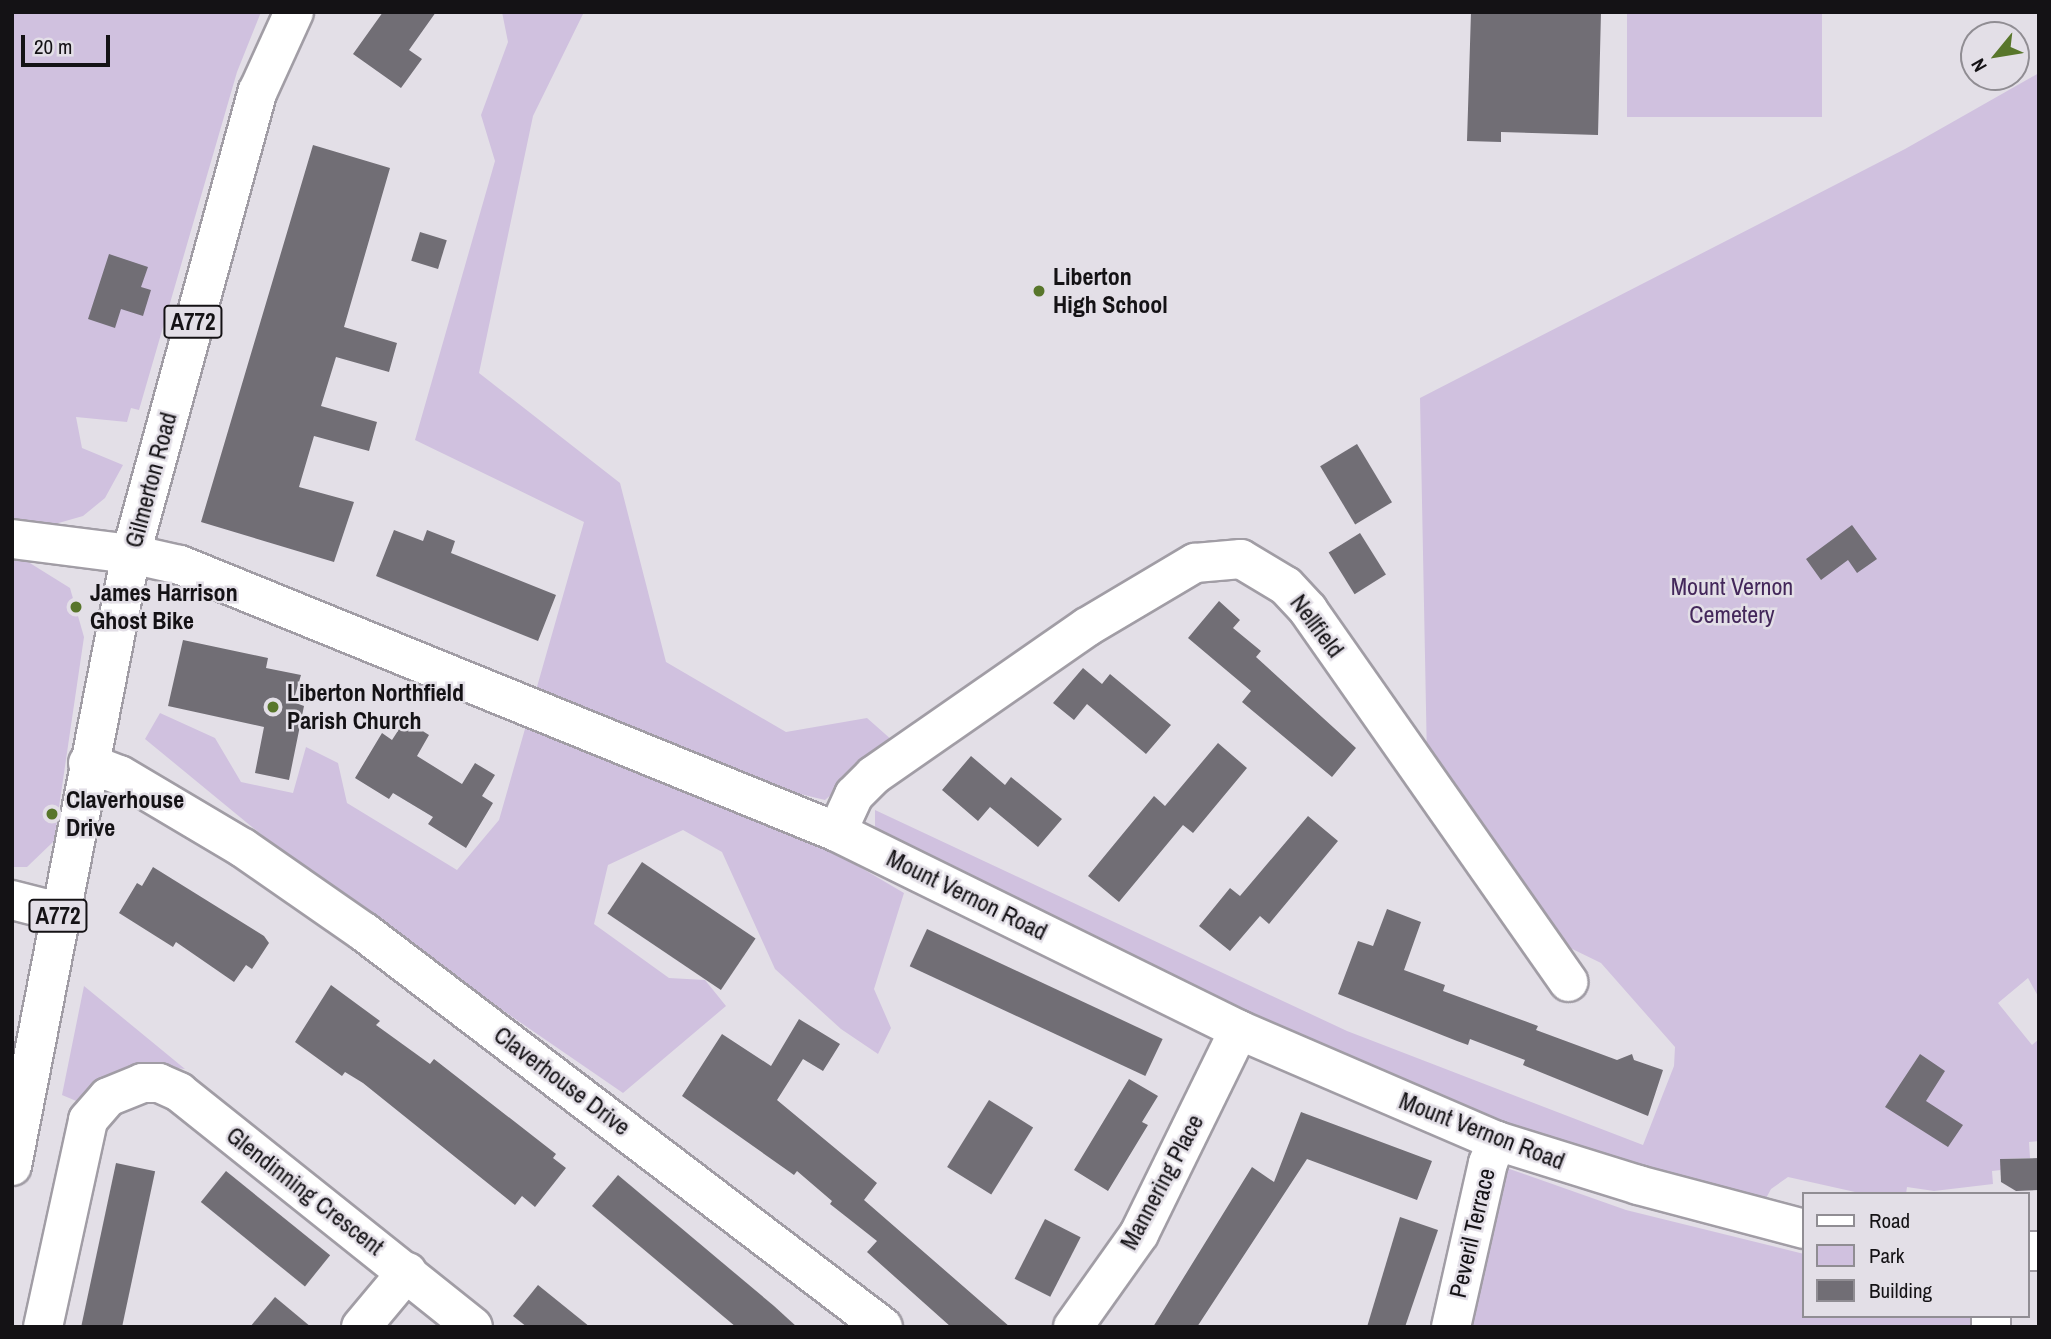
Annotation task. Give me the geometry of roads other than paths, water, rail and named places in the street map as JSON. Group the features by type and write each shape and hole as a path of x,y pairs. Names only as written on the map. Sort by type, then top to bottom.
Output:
{"street":[{"name":"Gilmerton Road","path":"14,1148 131,554 258,91 294,12"},
{"name":"Mount Vernon Road","path":"12,539 131,554 180,565 339,627 837,832 1239,1030 1497,1141 1638,1185 1802,1227"},
{"name":"Nellfield","path":"837,832 854,795 874,775 1087,627 1195,563 1241,559 1286,586 1308,610 1568,982"},
{"name":"Claverhouse Drive","path":"88,764 120,775 243,848 364,932 864,1321"},
{"path":"12,900 59,912"},
{"name":"Mannering Place","path":"1073,1327 1139,1234 1239,1030"},
{"name":"Glendinning Crescent","path":"43,1327 82,1135 96,1107 126,1087 159,1083 179,1092 473,1327"},
{"name":"Peveril Terrace","path":"1451,1327 1488,1163 1497,1141"},
{"path":"361,1327 407,1272"}],"place":[{"name":"Liberton High School","path":"1039,291"},
{"name":"James Harrison Ghost Bike","path":"76,607"},
{"name":"Liberton Northfield Parish Church","path":"273,707"},
{"name":"Claverhouse Drive","path":"52,814"}],"park label":[{"name":"Mount Vernon Cemetery","path":"1732,601"}]}
